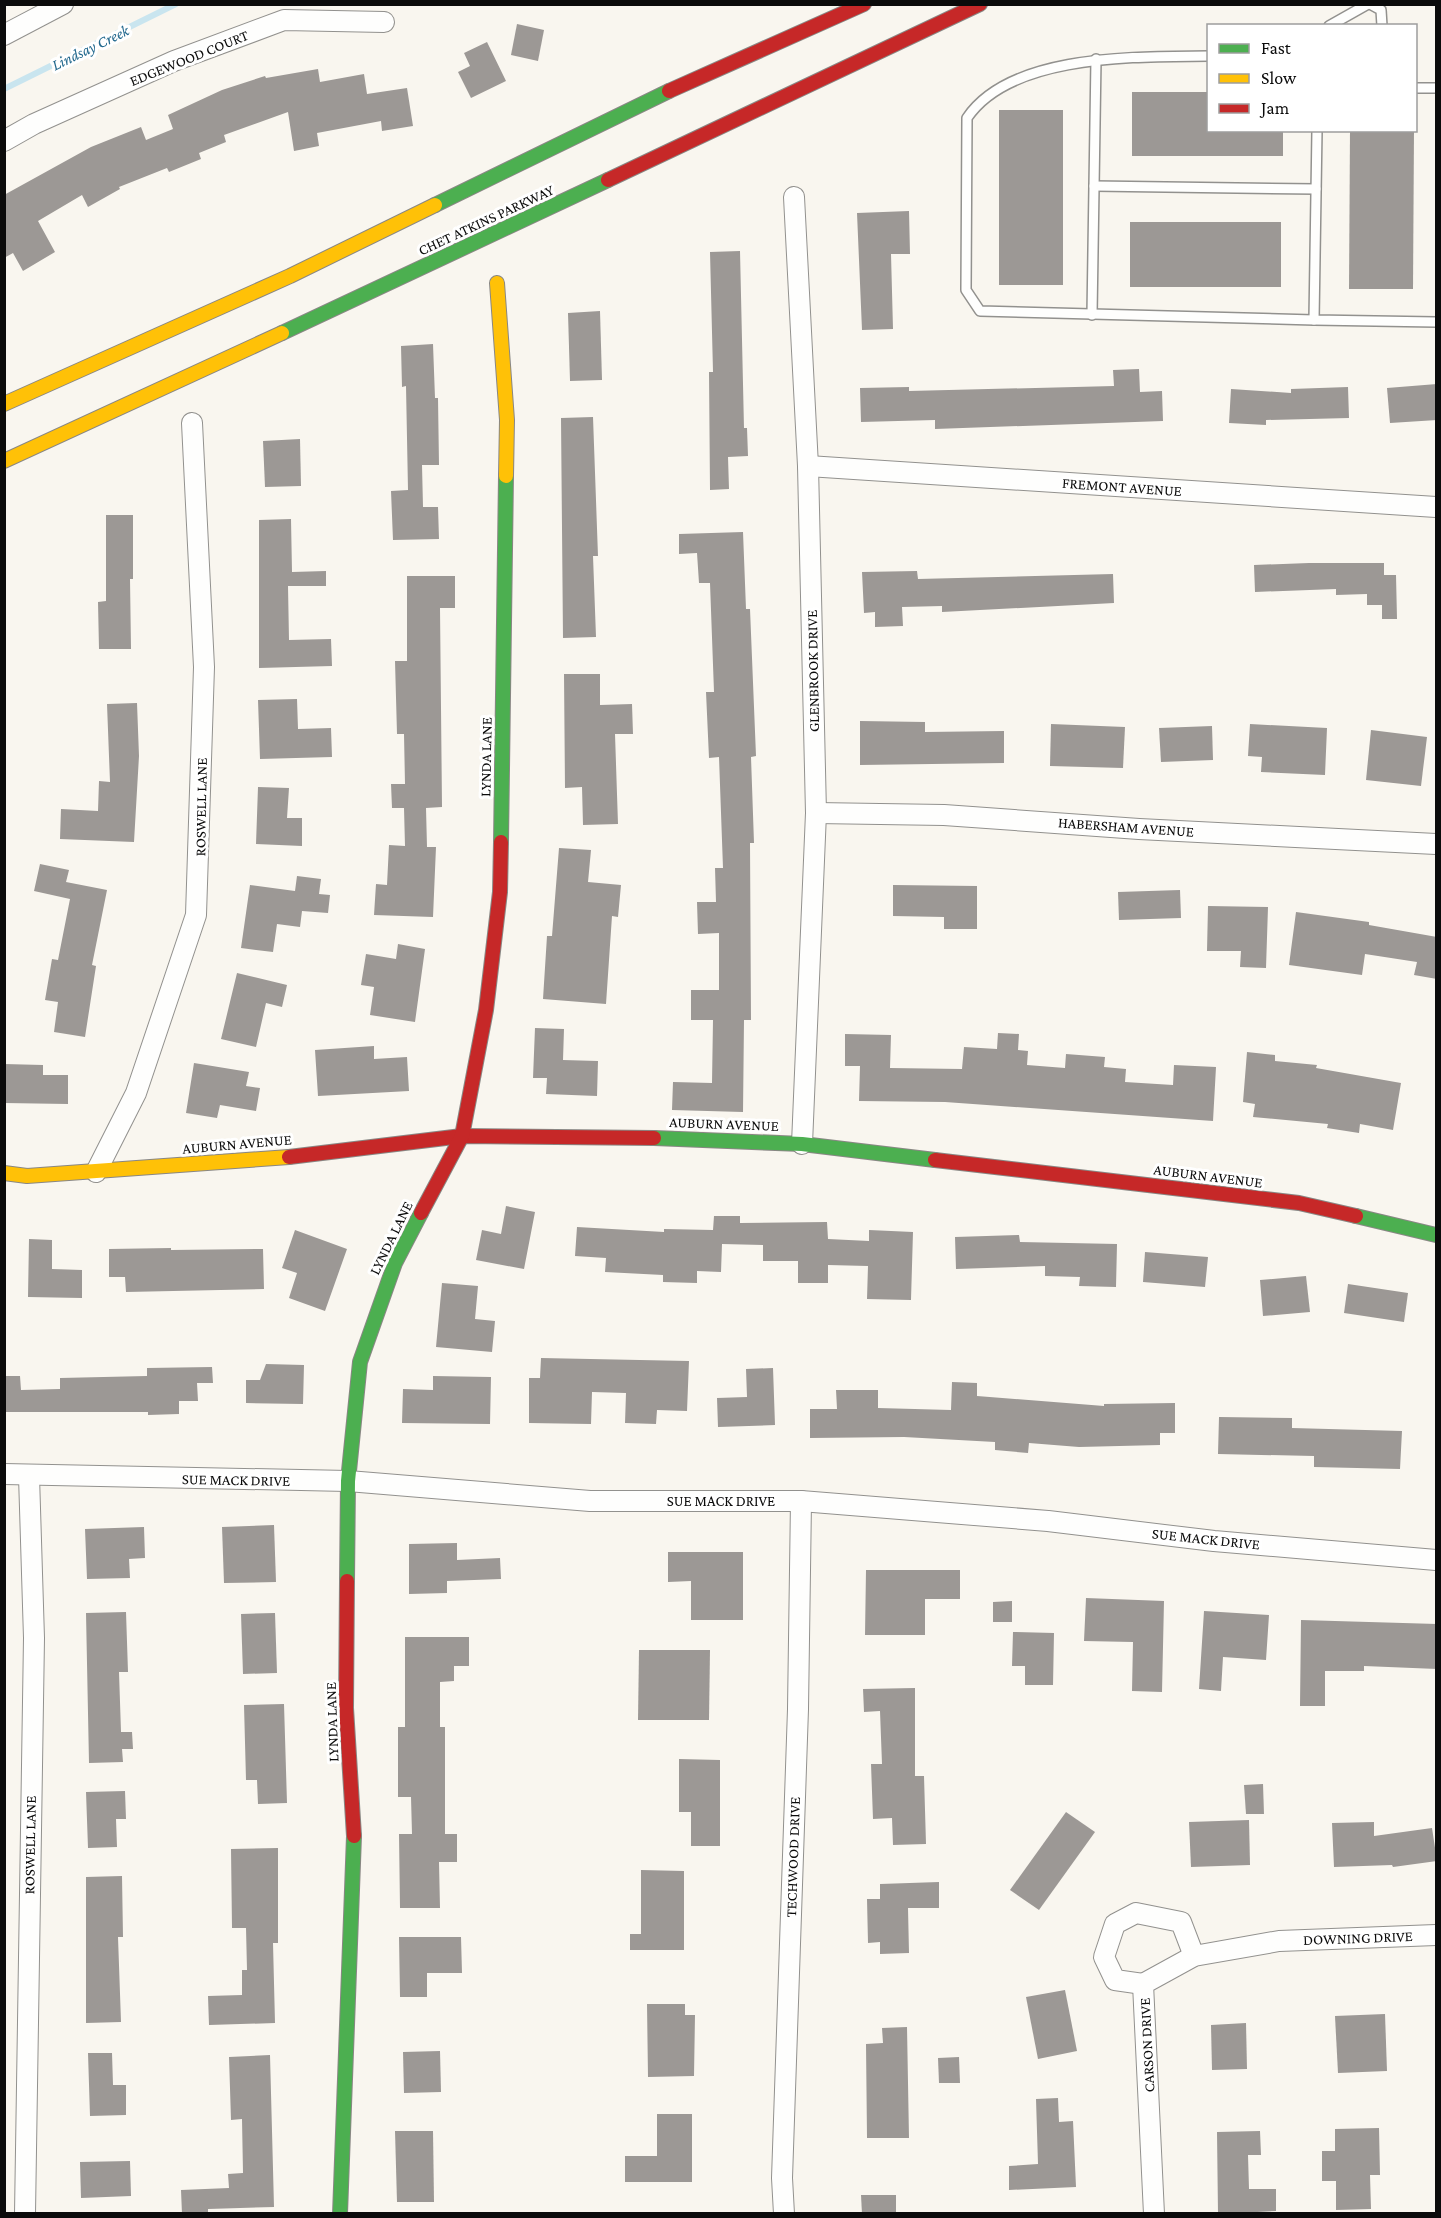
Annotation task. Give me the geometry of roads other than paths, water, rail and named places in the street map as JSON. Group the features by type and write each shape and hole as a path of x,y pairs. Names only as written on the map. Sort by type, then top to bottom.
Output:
{"main road":[{"path":"4,404 290,276 704,74 864,4"},
{"name":"CHET ATKINS PARKWAY","path":"4,461 416,271 980,4"},
{"name":"LYNDA LANE","path":"340,2214 355,1850 346,1708 348,1481 360,1362 394,1263 462,1136 486,1010 500,892 507,420 496,283"},
{"name":"AUBURN AVENUE","path":"4,1173 27,1176 274,1159 462,1136 627,1137 802,1144 1299,1203 1437,1235"}],"street":[{"path":"4,35 63,4"},
{"name":"EDGEWOOD COURT","path":"4,141 34,124 174,61 284,20 384,22"},
{"name":"GLENBROOK DRIVE","path":"794,197 808,466 816,813 802,1144"},
{"name":"ROSWELL LANE","path":"96,1172 136,1093 196,915 204,667 192,423"},
{"name":"FREMONT AVENUE","path":"808,466 1437,507"},
{"name":"HABERSHAM AVENUE","path":"816,813 944,815 1139,829 1437,844"},
{"name":"SUE MACK DRIVE","path":"4,1474 348,1481 590,1501 801,1501 1048,1521 1214,1541 1437,1560"},
{"name":"ROSWELL LANE","path":"25,2214 34,1638 29,1476"},
{"name":"TECHWOOD DRIVE","path":"784,2214 782,2178 798,1720 801,1501"},
{"path":"1143,1984 1115,1980 1104,1957 1115,1924 1136,1913 1180,1922 1194,1956"},
{"name":"DOWNING DRIVE","path":"1279,1941 1437,1935"},
{"name":"CARSON DRIVE","path":"1154,2214 1143,1984 1194,1956 1279,1941"}],"lane":[{"path":"1333,24 1369,4 1381,10 1382,24"},
{"path":"1207,56 1096,59 1020,79 982,100 967,118 966,290 972,302 980,311 1314,321 1437,322"},
{"path":"1092,315 1096,59"},
{"path":"1417,88 1437,88"},
{"path":"1314,321 1317,132"},
{"path":"1094,186 1316,189"}],"waterway":[{"name":"Lindsay Creek","path":"4,89 176,4"}]}
